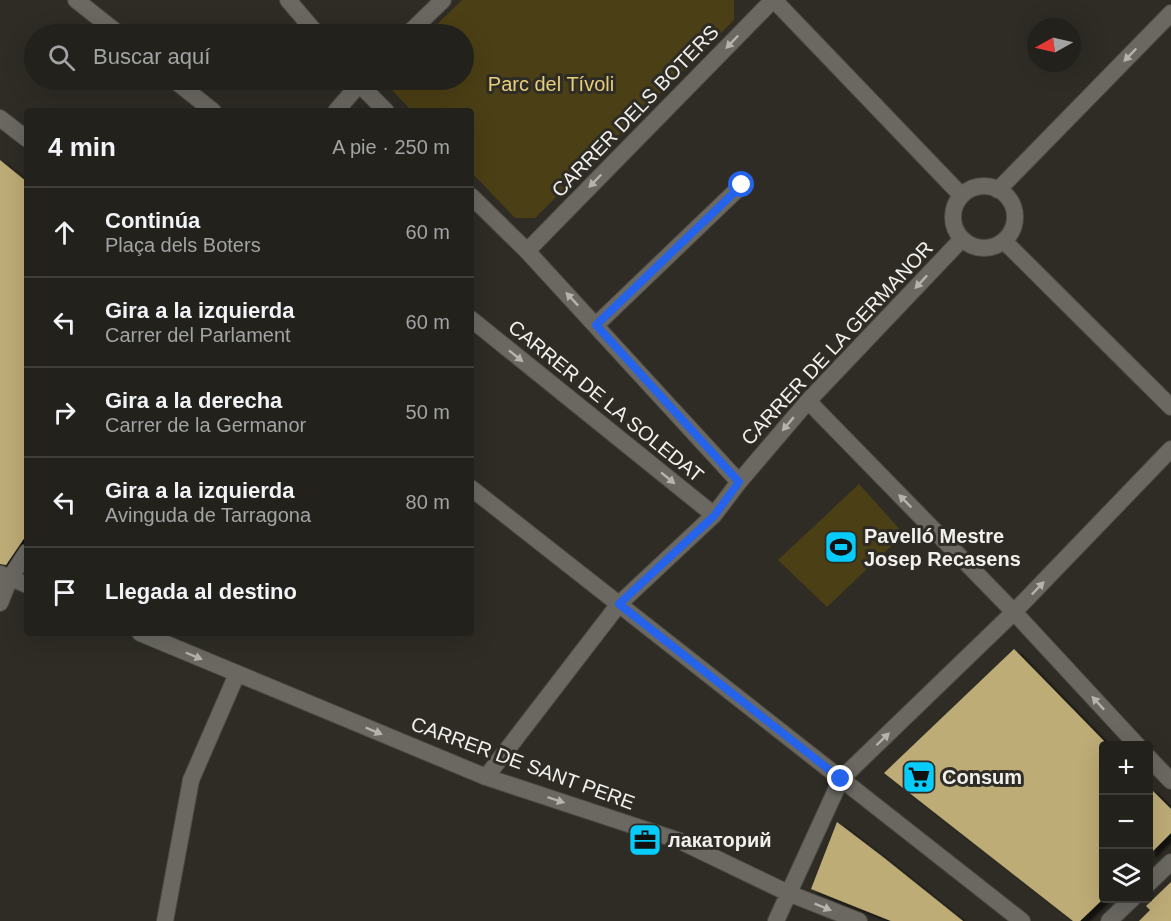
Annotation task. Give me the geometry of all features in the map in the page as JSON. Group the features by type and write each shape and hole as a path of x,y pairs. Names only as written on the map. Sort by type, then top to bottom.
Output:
{"street":[{"path":"76,0 106,24"},
{"path":"288,0 308,24"},
{"path":"418,24 443,0"},
{"path":"773,0 961,195"},
{"name":"CARRER DELS BOTERS","path":"527,251 773,0"},
{"path":"998,189 1171,13"},
{"path":"187,90 209,108"},
{"path":"338,108 352,90"},
{"path":"367,90 383,108"},
{"path":"0,118 24,137"},
{"path":"596,325 742,185"},
{"path":"979,186 998,189 1012,204 1015,214 1014,224 1004,241 990,248 975,247 962,239 955,229 952,217 955,205 961,195 969,189 979,186"},
{"path":"474,199 527,251 739,482"},
{"name":"CARRER DE LA GERMANOR","path":"486,777 619,604 714,516 739,482 807,402 962,239"},
{"path":"1004,241 1171,407"},
{"name":"CARRER DE LA SOLEDAT","path":"474,321 714,516"},
{"path":"807,402 1014,612 1133,741"},
{"path":"776,921 841,779 1014,612 1171,448"},
{"path":"474,490 1022,921"},
{"path":"0,603 5,576 24,555"},
{"path":"5,576 24,584"},
{"name":"CARRER DE SANT PERE","path":"147,636 486,777 680,841 788,893 859,921"},
{"path":"165,921 191,780 237,674"},
{"path":"1153,761 1171,781"},
{"path":"1153,880 1171,862"},
{"path":"1109,921 1128,903"}],"green space":[{"name":"Parc del Tívoli","path":"462,0 734,0 734,20 535,218 515,218 474,175 474,108 409,108 392,90 474,90 474,24 437,24"},
{"name":"Pavelló Mestre Josep Recasens","path":"859,484 904,534 827,607 778,560"}],"building":[{"path":"0,160 24,180 24,538 6,565 0,564"},
{"path":"1014,649 1104,741 1099,741 1099,903 1080,921 1073,921 884,773"},
{"path":"1153,791 1171,809 1171,833 1153,851"},
{"path":"837,822 963,921 891,921 811,889"},
{"path":"1171,882 1171,921 1139,921 1150,910 1146,906 1153,903 1153,899"}],"place":[{"name":"Pavelló Mestre Josep Recasens","path":"841,547"},
{"name":"Consum","path":"919,777"},
{"name":"лакаторий","path":"645,840"}],"route":[{"path":"742,185 596,325 739,482 714,516 619,604 841,779"}]}
